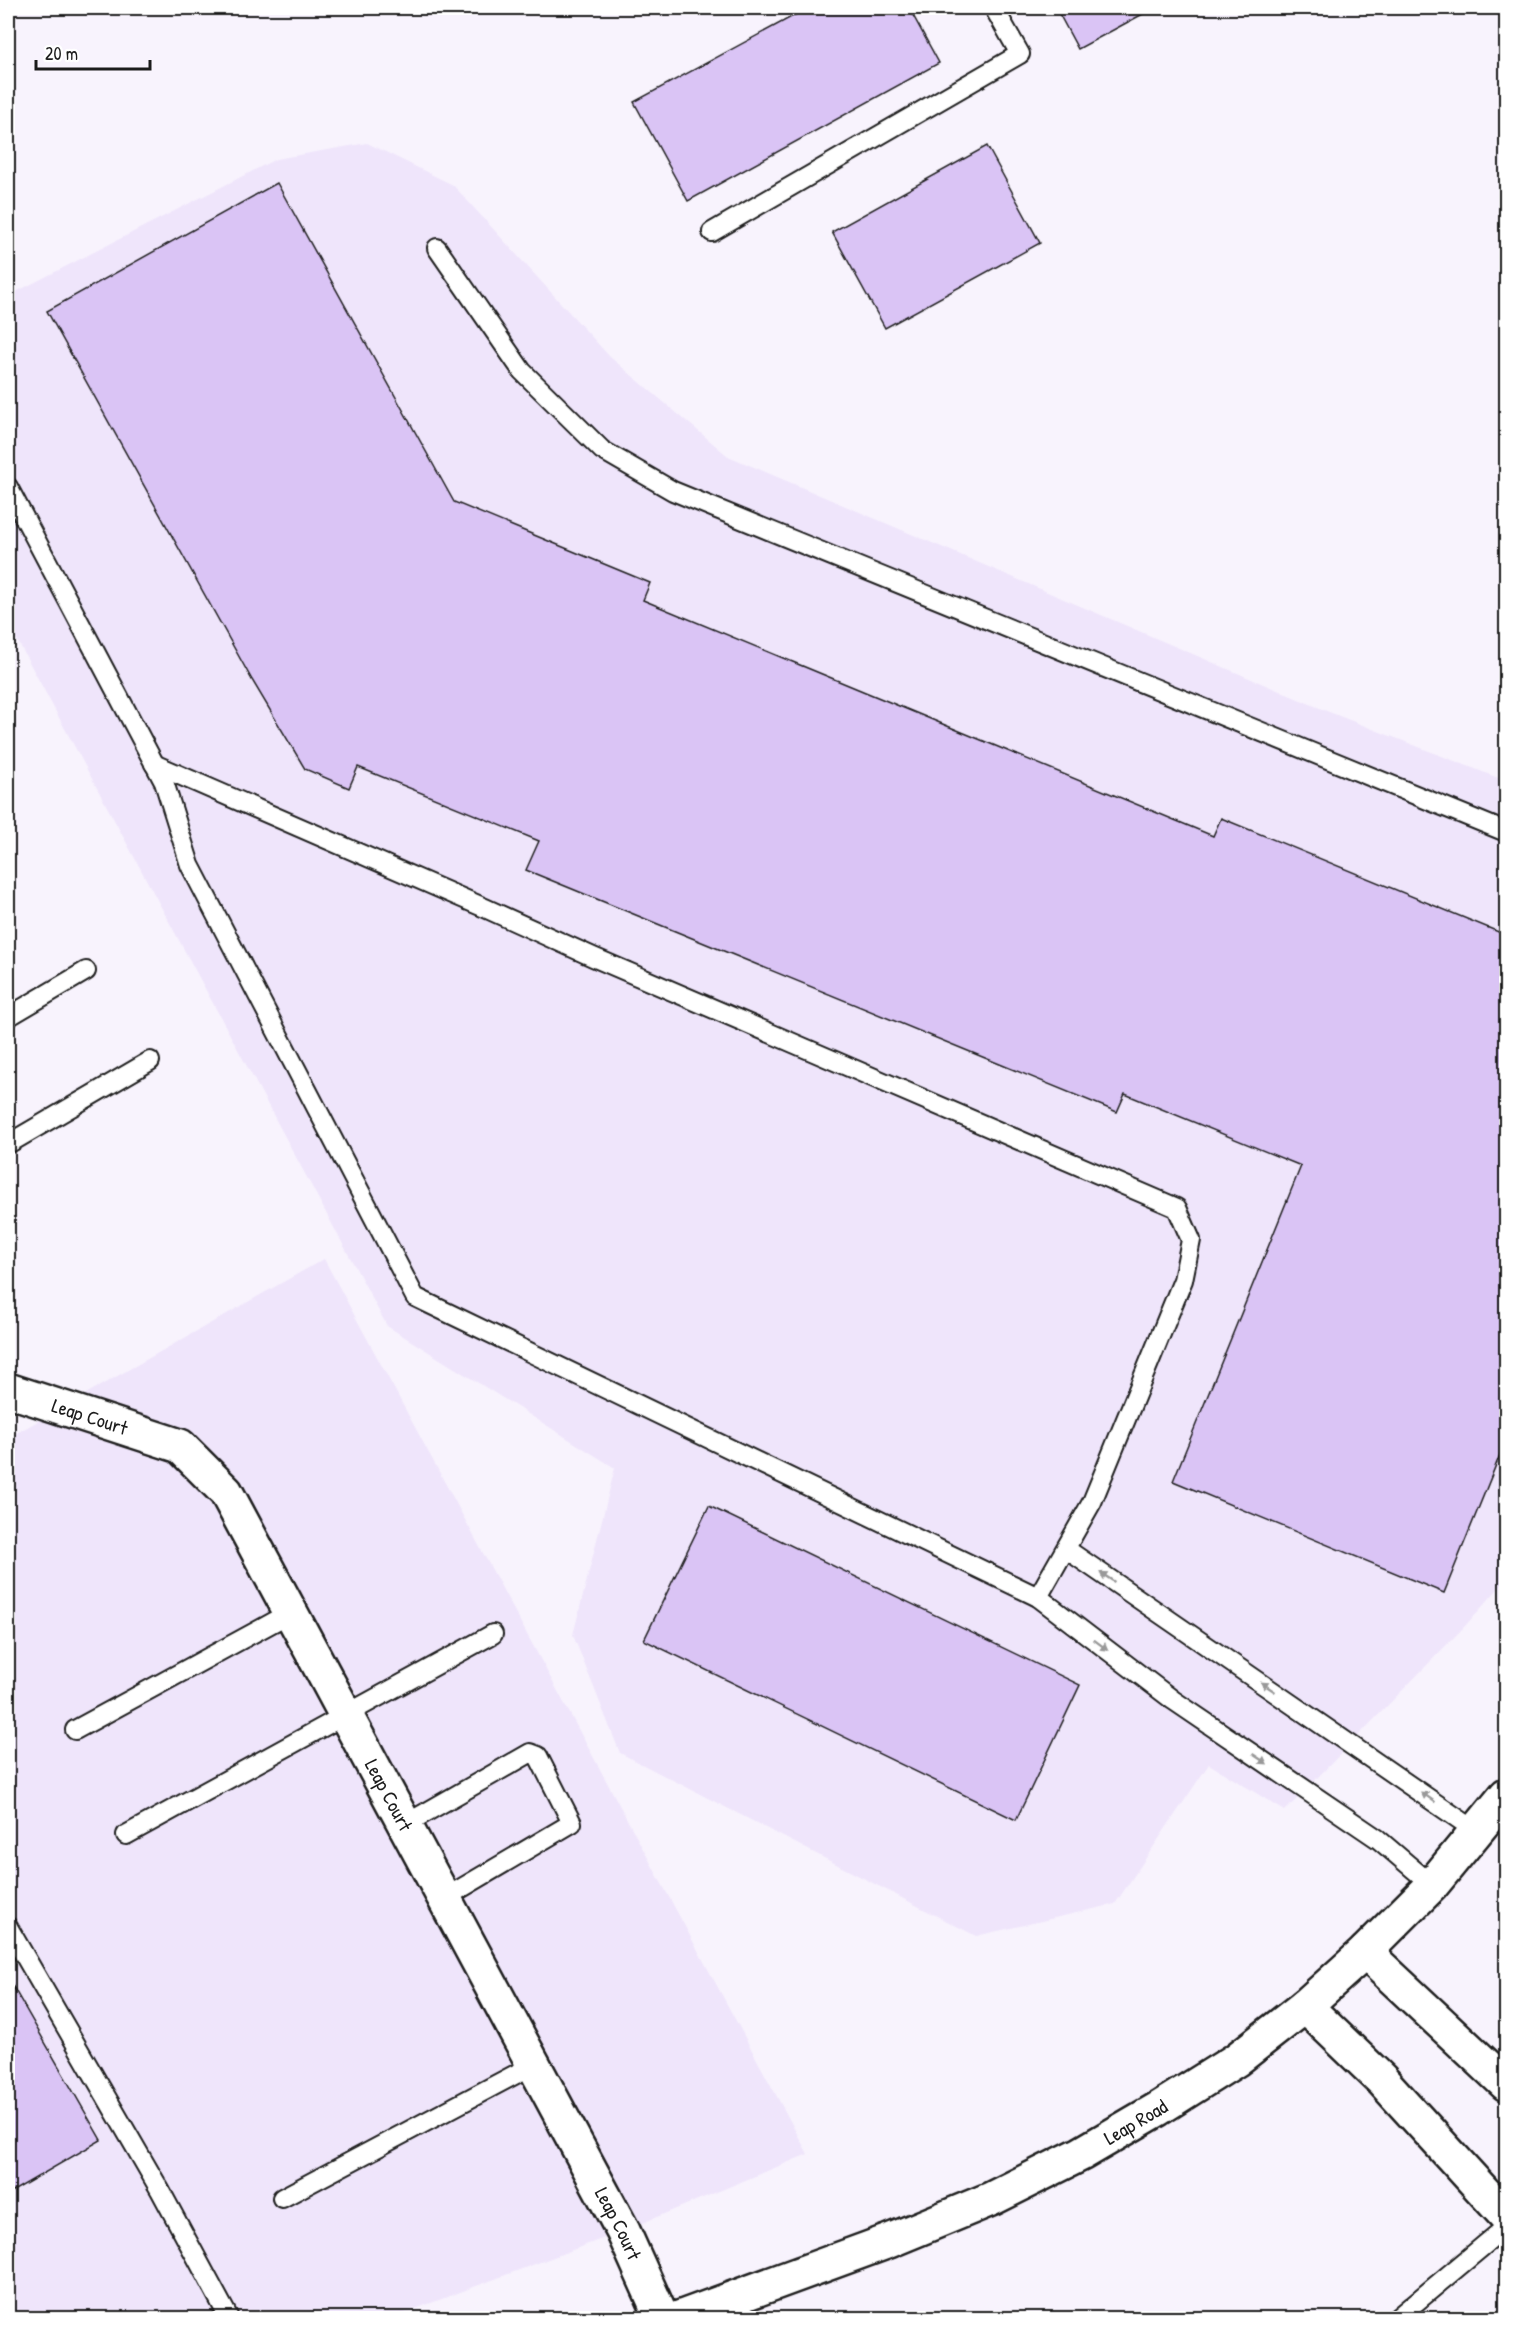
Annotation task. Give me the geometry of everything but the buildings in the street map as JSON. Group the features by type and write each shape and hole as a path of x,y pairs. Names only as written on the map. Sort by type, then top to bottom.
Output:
{"street":[{"name":"Leap Court","path":"8,1390 180,1446 226,1492 623,2231 662,2319"},
{"name":"Leap Road","path":"679,2319 991,2199 1051,2169 1158,2109 1227,2066 1305,2006 1365,1952 1432,1885 1506,1795"},
{"path":"1365,1952 1506,2084"},
{"path":"1305,2006 1382,2080 1506,2216"}],"lane":[{"path":"712,232 1020,54 994,8"},
{"path":"437,248 522,371 602,450 673,491 1506,832"},
{"path":"8,487 164,782 190,865 415,1297 1038,1597 1173,1700 1378,1839 1432,1885"},
{"path":"154,764 475,903 603,962 1177,1208 1191,1240 1183,1280 1092,1502 1038,1597"},
{"path":"8,1017 86,971"},
{"path":"8,1144 150,1062"},
{"path":"1066,1549 1476,1831"},
{"path":"75,1730 290,1613"},
{"path":"126,1834 493,1634"},
{"path":"404,1825 530,1753 538,1755 572,1823 443,1899"},
{"path":"8,1927 160,2190 229,2319"},
{"path":"282,2198 533,2065"},
{"path":"1396,2319 1506,2227"}],"shaded area":[{"path":"367,143 453,185 610,357 728,456 1329,712 1506,781 1506,1580 1465,1626 1285,1811 1209,1764 1115,1904 976,1936 620,1753 573,1635 615,1468 387,1326 8,623 8,296 276,159"},
{"path":"324,1259 808,2154 623,2231 391,2318 8,2318 8,1438"}]}
